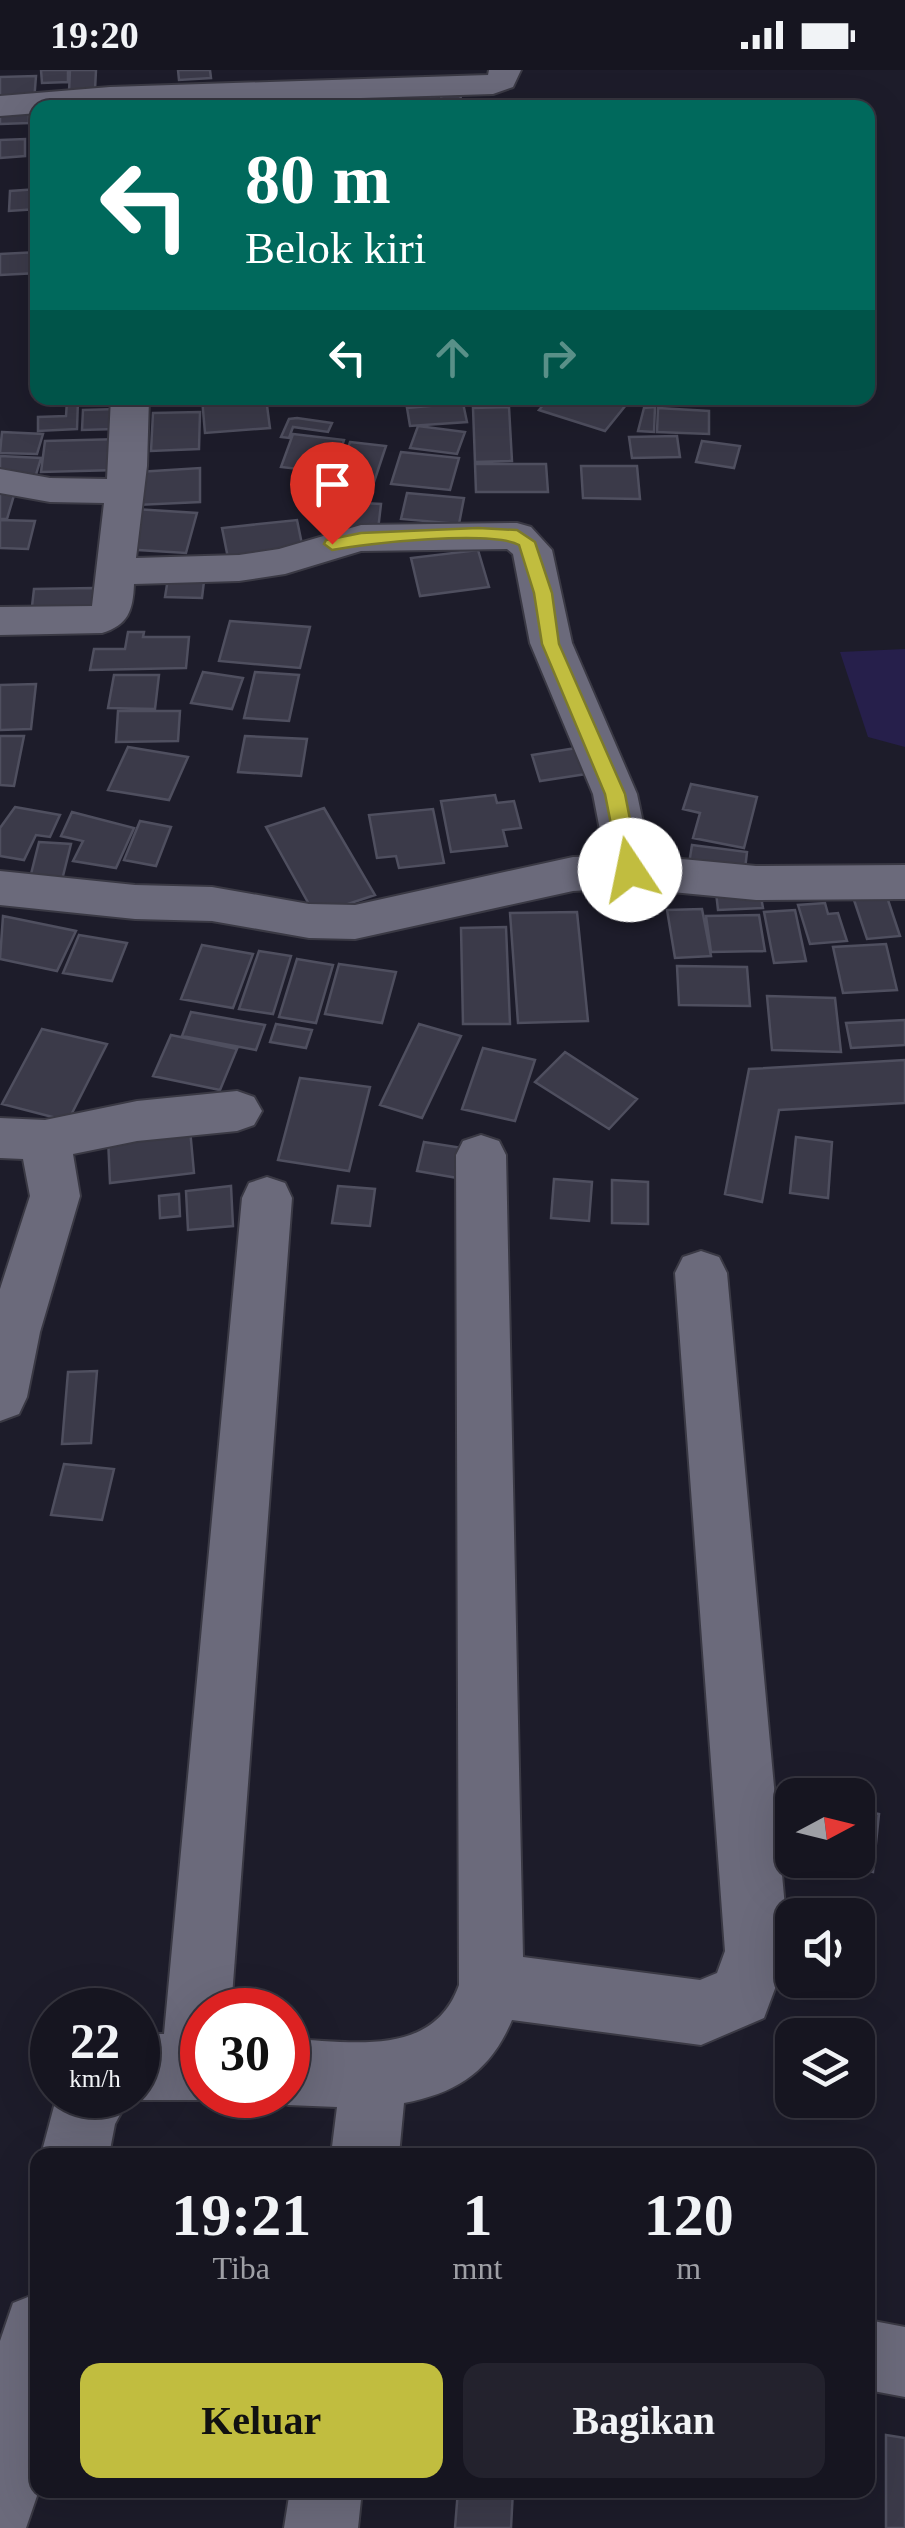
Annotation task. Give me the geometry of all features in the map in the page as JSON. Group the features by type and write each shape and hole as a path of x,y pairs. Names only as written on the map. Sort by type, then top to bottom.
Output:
{"street":[{"path":"208,100 493,84 502,80 505,70"},
{"path":"0,106 30,105"},
{"path":"0,620 102,619 112,610 130,405"},
{"path":"0,480 50,490 125,491"},
{"path":"114,572 254,566 285,561 361,538 517,536 532,550 550,644 615,794 630,870"},
{"path":"0,888 135,902 212,904 308,921 355,922 573,874 630,870 756,883 905,882"},
{"path":"0,1397 14,1332 55,1196 22,1139 237,1111"},
{"path":"310,2073 374,2077 437,2061 475,2028 491,1985 481,1156"},
{"path":"178,2067 267,1198"},
{"path":"491,1985 701,2013 741,1995 758,1952 700,1272"},
{"path":"366,2148 374,2077"},
{"path":"76,2148 83,2118"},
{"path":"875,2356 905,2362"},
{"path":"0,2503 30,2365"},
{"path":"321,2528 325,2498"}],"shaded area":[{"path":"905,649 905,747 868,737 840,652"}],"building":[{"path":"41,70 68,70 68,82 42,83"},
{"path":"70,70 96,70 95,90 69,92"},
{"path":"178,70 210,70 211,78 179,80"},
{"path":"36,76 34,100 0,103 0,77"},
{"path":"442,92 462,93 460,100 397,100 398,96 441,99"},
{"path":"29,110 29,123 0,124 0,111"},
{"path":"25,139 25,156 0,158 0,140"},
{"path":"30,190 30,210 9,211 10,191"},
{"path":"30,252 30,273 0,275 0,254"},
{"path":"67,405 78,405 77,429 38,431 38,417 66,416"},
{"path":"203,405 267,405 270,428 205,433"},
{"path":"463,405 467,422 410,426 407,408"},
{"path":"543,405 626,405 605,431 539,410"},
{"path":"509,407 512,461 475,462 473,408"},
{"path":"655,407 654,432 638,431 644,408"},
{"path":"658,408 709,411 709,434 657,432"},
{"path":"117,409 115,429 82,430 83,410"},
{"path":"200,412 199,449 151,451 153,413"},
{"path":"289,419 332,423 328,432 293,427 289,438 281,437"},
{"path":"418,426 465,432 457,454 410,448"},
{"path":"2,432 43,434 37,454 0,453"},
{"path":"293,434 344,440 333,473 281,467"},
{"path":"677,436 680,457 632,458 629,437"},
{"path":"120,439 118,470 41,472 45,441"},
{"path":"702,441 740,446 734,468 696,462"},
{"path":"350,442 386,446 373,485 337,480"},
{"path":"401,452 459,458 450,490 391,484"},
{"path":"0,456 41,458 35,478 0,477"},
{"path":"475,464 546,464 548,492 476,492"},
{"path":"581,466 637,466 640,499 583,498"},
{"path":"200,468 200,502 137,505 138,472"},
{"path":"0,485 17,485 7,519 0,519"},
{"path":"407,493 464,498 459,524 401,519"},
{"path":"323,501 381,504 378,530 319,527"},
{"path":"135,509 197,513 186,553 122,549"},
{"path":"0,520 35,521 28,549 0,548"},
{"path":"297,520 304,554 229,563 222,528"},
{"path":"478,550 489,587 420,596 411,558"},
{"path":"169,572 205,573 202,598 165,597"},
{"path":"94,588 91,613 31,615 34,589"},
{"path":"230,621 310,627 300,668 219,661"},
{"path":"128,632 144,632 143,637 189,637 186,668 90,670 94,649 125,649"},
{"path":"203,672 243,678 232,709 191,703"},
{"path":"255,672 299,675 289,721 244,718"},
{"path":"114,675 159,675 155,709 108,708"},
{"path":"36,684 31,729 0,730 0,685"},
{"path":"118,711 180,711 178,741 116,742"},
{"path":"0,736 24,736 14,786 0,785"},
{"path":"245,736 307,739 301,776 238,772"},
{"path":"128,747 188,757 169,800 108,790"},
{"path":"583,747 593,773 540,781 532,755"},
{"path":"691,784 757,797 744,848 693,838 700,813 683,809"},
{"path":"495,795 497,803 514,801 521,828 503,830 507,846 451,852 441,801"},
{"path":"15,807 60,815 50,837 36,835 24,860 0,856 0,828"},
{"path":"324,808 375,895 315,915 266,827"},
{"path":"433,809 444,863 399,868 396,856 377,858 369,815"},
{"path":"72,812 134,828 116,868 73,861 83,841 61,836"},
{"path":"140,821 171,827 156,866 124,860"},
{"path":"39,842 71,844 62,880 30,878"},
{"path":"692,845 747,852 744,878 688,870"},
{"path":"760,891 763,908 718,910 716,892"},
{"path":"887,897 900,936 867,939 854,900"},
{"path":"825,903 828,914 838,913 847,941 810,944 798,905"},
{"path":"702,909 711,956 675,958 667,910"},
{"path":"795,910 806,961 774,963 764,912"},
{"path":"577,912 588,1021 518,1023 510,913"},
{"path":"759,915 765,951 711,952 706,916"},
{"path":"3,916 76,931 57,971 0,959"},
{"path":"506,927 510,1024 463,1024 461,928"},
{"path":"79,935 127,943 112,981 63,973"},
{"path":"886,944 897,990 843,993 833,947"},
{"path":"202,945 253,954 233,1008 181,999"},
{"path":"259,951 291,956 273,1014 239,1009"},
{"path":"297,959 333,965 316,1023 279,1017"},
{"path":"339,964 396,972 382,1023 325,1014"},
{"path":"677,966 747,967 750,1006 679,1005"},
{"path":"767,996 835,998 841,1052 772,1050"},
{"path":"191,1012 265,1025 256,1050 182,1036"},
{"path":"905,1020 905,1045 851,1048 846,1023"},
{"path":"276,1024 312,1030 306,1048 270,1042"},
{"path":"419,1024 461,1036 422,1118 380,1105"},
{"path":"42,1029 107,1044 68,1121 2,1104"},
{"path":"171,1035 237,1049 220,1090 153,1076"},
{"path":"483,1048 535,1060 515,1121 462,1109"},
{"path":"565,1052 637,1099 609,1129 535,1082"},
{"path":"905,1060 905,1103 779,1110 762,1202 725,1194 749,1069"},
{"path":"300,1078 370,1087 349,1171 278,1160"},
{"path":"190,1129 194,1173 110,1183 108,1138"},
{"path":"796,1137 832,1142 828,1198 790,1193"},
{"path":"424,1142 475,1150 469,1180 417,1171"},
{"path":"554,1179 592,1182 589,1221 551,1218"},
{"path":"612,1180 648,1182 648,1224 612,1223"},
{"path":"231,1186 233,1226 188,1230 186,1191"},
{"path":"338,1186 375,1189 370,1226 332,1223"},
{"path":"179,1194 180,1216 160,1218 159,1196"},
{"path":"97,1371 91,1443 62,1444 68,1372"},
{"path":"64,1464 114,1469 102,1520 51,1515"},
{"path":"875,1813 879,1814 875,1853"},
{"path":"886,2435 905,2438 905,2528 886,2528"},
{"path":"457,2498 513,2498 511,2528 455,2528"}],"route":[{"path":"332,544 361,538 478,534 517,536 526,542 532,550 543,593 550,644 615,794 630,870"}]}
